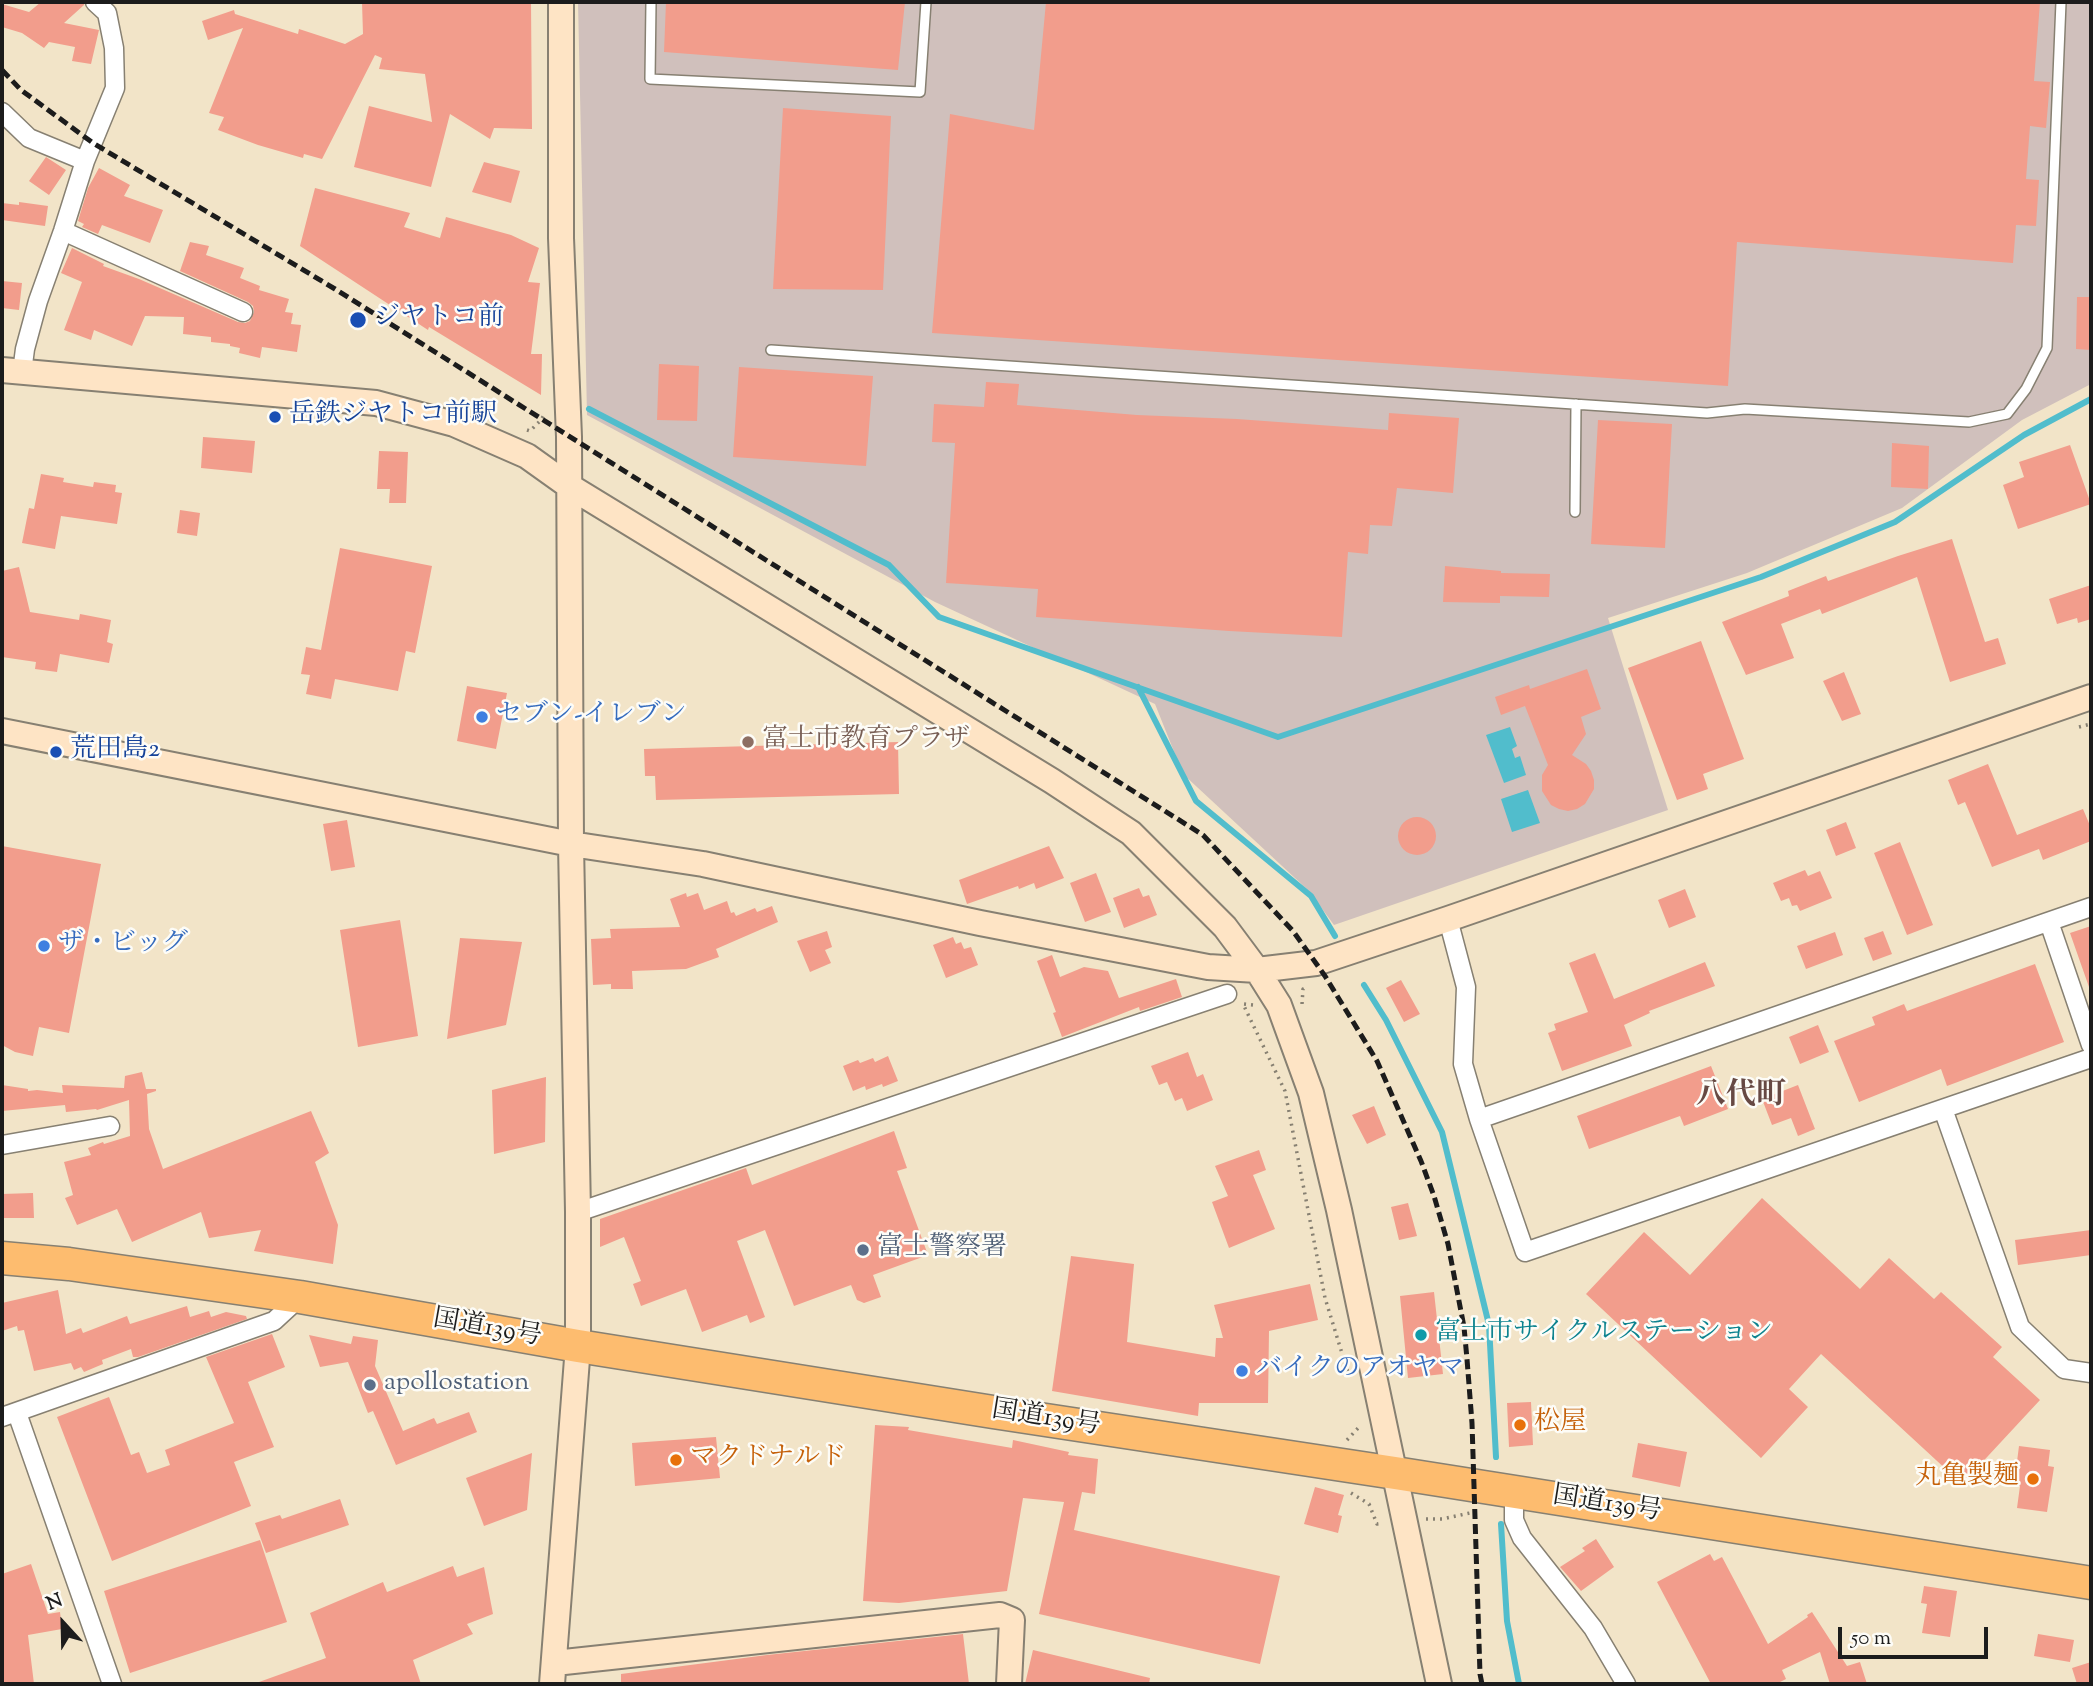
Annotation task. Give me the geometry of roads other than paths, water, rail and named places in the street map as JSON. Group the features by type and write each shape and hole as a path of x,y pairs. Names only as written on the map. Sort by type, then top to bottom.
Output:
{"highway":[{"name":"国道139号","path":"2,1258 69,1264 300,1297 578,1346 2091,1583"}],"street":[{"path":"95,2 107,13 114,48 114,89 85,161 38,300 25,349 12,371 376,403 454,424 527,456 569,486 1052,781 1130,833 1225,927 1279,1005 1311,1093 1339,1210 1439,1684"},
{"path":"561,2 561,238 569,437 578,1346 553,1674 1000,1615 1012,1620 1009,1684"},
{"path":"2,112 29,138 85,161"},
{"path":"63,231 243,312"},
{"path":"2,731 571,845 703,864 980,923 1208,967 1257,970 1315,963 2091,697"},
{"path":"1479,1119 2091,907"},
{"path":"1448,919 1466,987 1463,1064 1525,1252 2091,1058"},
{"path":"2049,922 2091,1045"},
{"path":"578,1212 1227,994"},
{"path":"1943,1109 2020,1327 2064,1369 2091,1373"},
{"path":"2,1145 110,1126"},
{"path":"112,1684 10,1415 274,1321 300,1297"},
{"path":"1514,1492 1514,1520 1522,1538 1593,1628 1626,1684"}],"lane":[{"path":"651,2 650,79 920,92 926,2"},
{"path":"772,350 1707,413 1745,409 1969,422 2007,414 2026,389 2047,348 2061,2"},
{"path":"1575,512 1576,404"}],"water":[{"path":"1510,727 1517,746 1512,749 1515,758 1520,756 1526,775 1504,783 1486,735"},
{"path":"1528,790 1540,823 1512,832 1501,799"}],"waterway":[{"path":"589,409 889,565 939,617 1278,737 1761,577 1895,522 2024,435 2091,399"},
{"path":"1138,687 1196,801 1311,896 1335,936"},
{"path":"1364,985 1386,1020 1442,1132 1489,1325 1496,1457"},
{"path":"1501,1524 1507,1621 1519,1684"}],"railway":[{"path":"2,70 21,90 93,143 335,289 1203,835 1293,931 1325,976 1377,1061 1421,1161 1448,1244 1464,1327 1472,1423 1482,1684"}],"place":[{"name":"ジヤトコ前","path":"358,320"},
{"name":"岳鉄ジヤトコ前駅","path":"275,417"},
{"name":"セブン-イレブン","path":"482,717"},
{"name":"富士市教育プラザ","path":"748,742"},
{"name":"荒田島2","path":"56,752"},
{"name":"ザ・ビッグ","path":"44,946"},
{"name":"富士警察署","path":"863,1250"},
{"name":"富士市サイクルステーション","path":"1421,1335"},
{"name":"バイクのアオヤマ","path":"1242,1371"},
{"name":"apollostation","path":"370,1385"},
{"name":"松屋","path":"1520,1425"},
{"name":"マクドナルド","path":"676,1460"},
{"name":"丸亀製麺","path":"2033,1479"}],"district":[{"name":"八代町","path":"1741,1098"}]}
